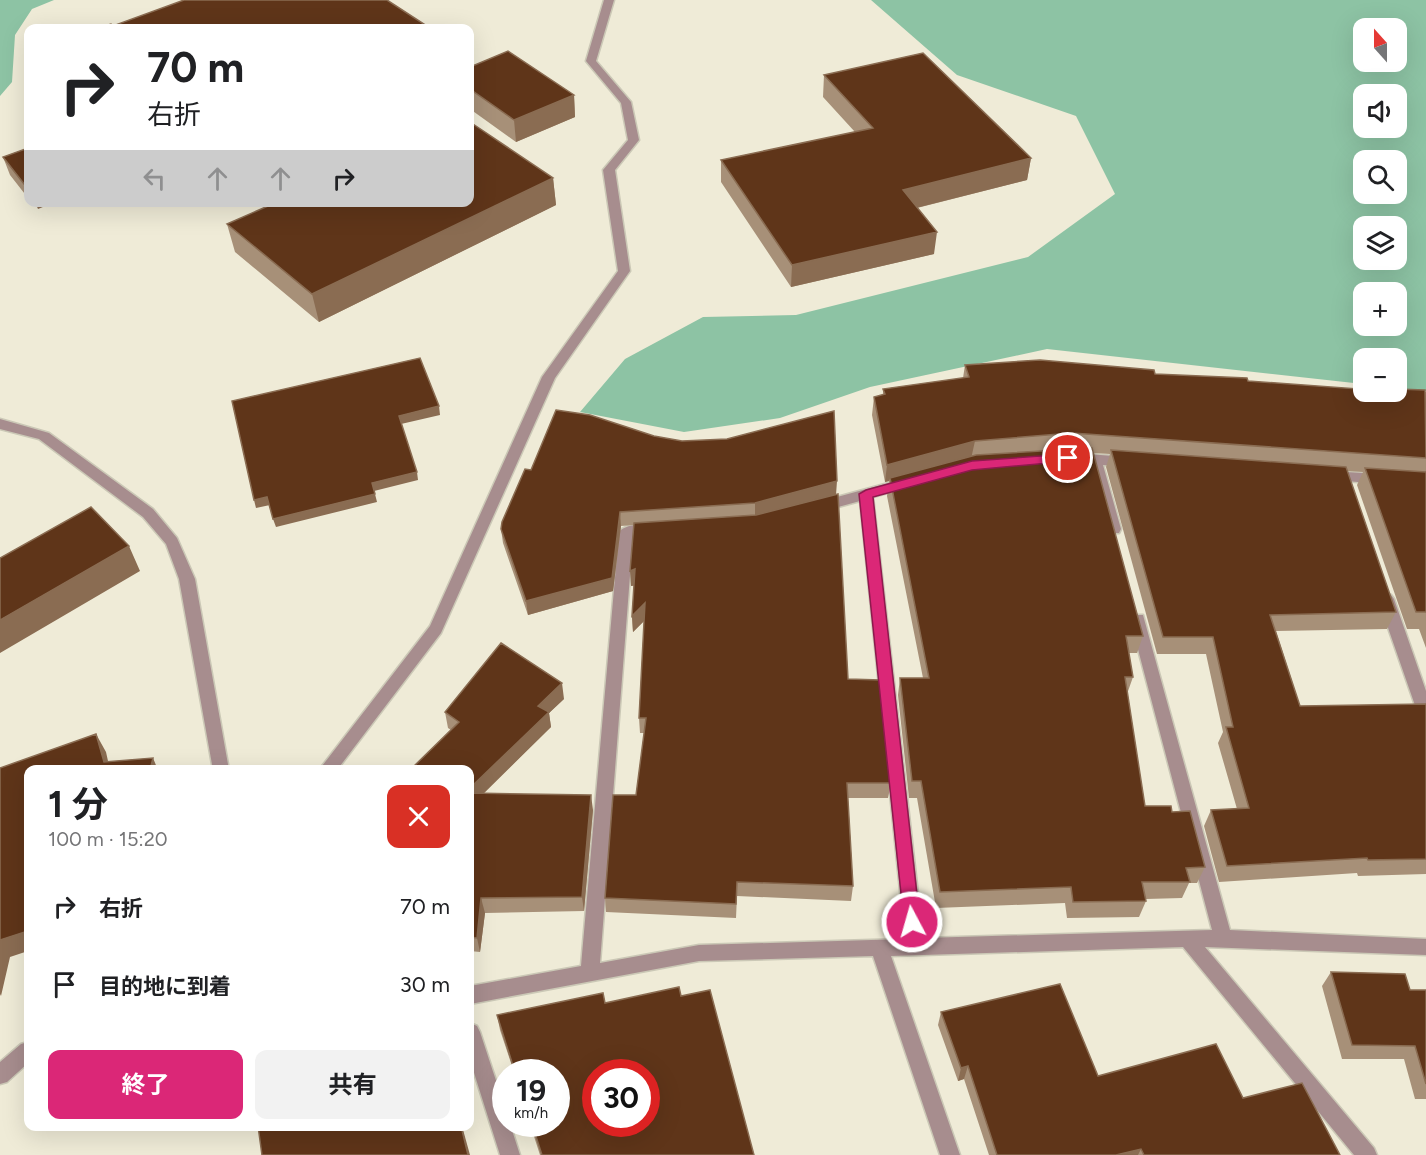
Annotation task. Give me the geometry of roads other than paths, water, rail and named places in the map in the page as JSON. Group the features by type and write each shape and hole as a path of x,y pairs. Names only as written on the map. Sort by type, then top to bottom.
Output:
{"street":[{"path":"331,765 436,629 549,377 624,271 609,170 634,140 626,102 591,61 609,0"},
{"path":"0,424 44,436 148,513 172,542 187,579 220,765"},
{"path":"1056,459 1143,463"},
{"path":"1095,460 1116,539"},
{"path":"1309,474 1347,482 1391,480"},
{"path":"810,509 919,480"},
{"path":"866,494 915,946"},
{"path":"590,973 626,532 673,529"},
{"path":"1380,578 1426,714"},
{"path":"1135,608 1223,938"},
{"path":"474,994 699,953 1223,938 1426,947"},
{"path":"1186,939 1367,1155"},
{"path":"879,948 950,1155"},
{"path":"474,1044 510,1155"},
{"path":"0,1075 24,1055"}]}
